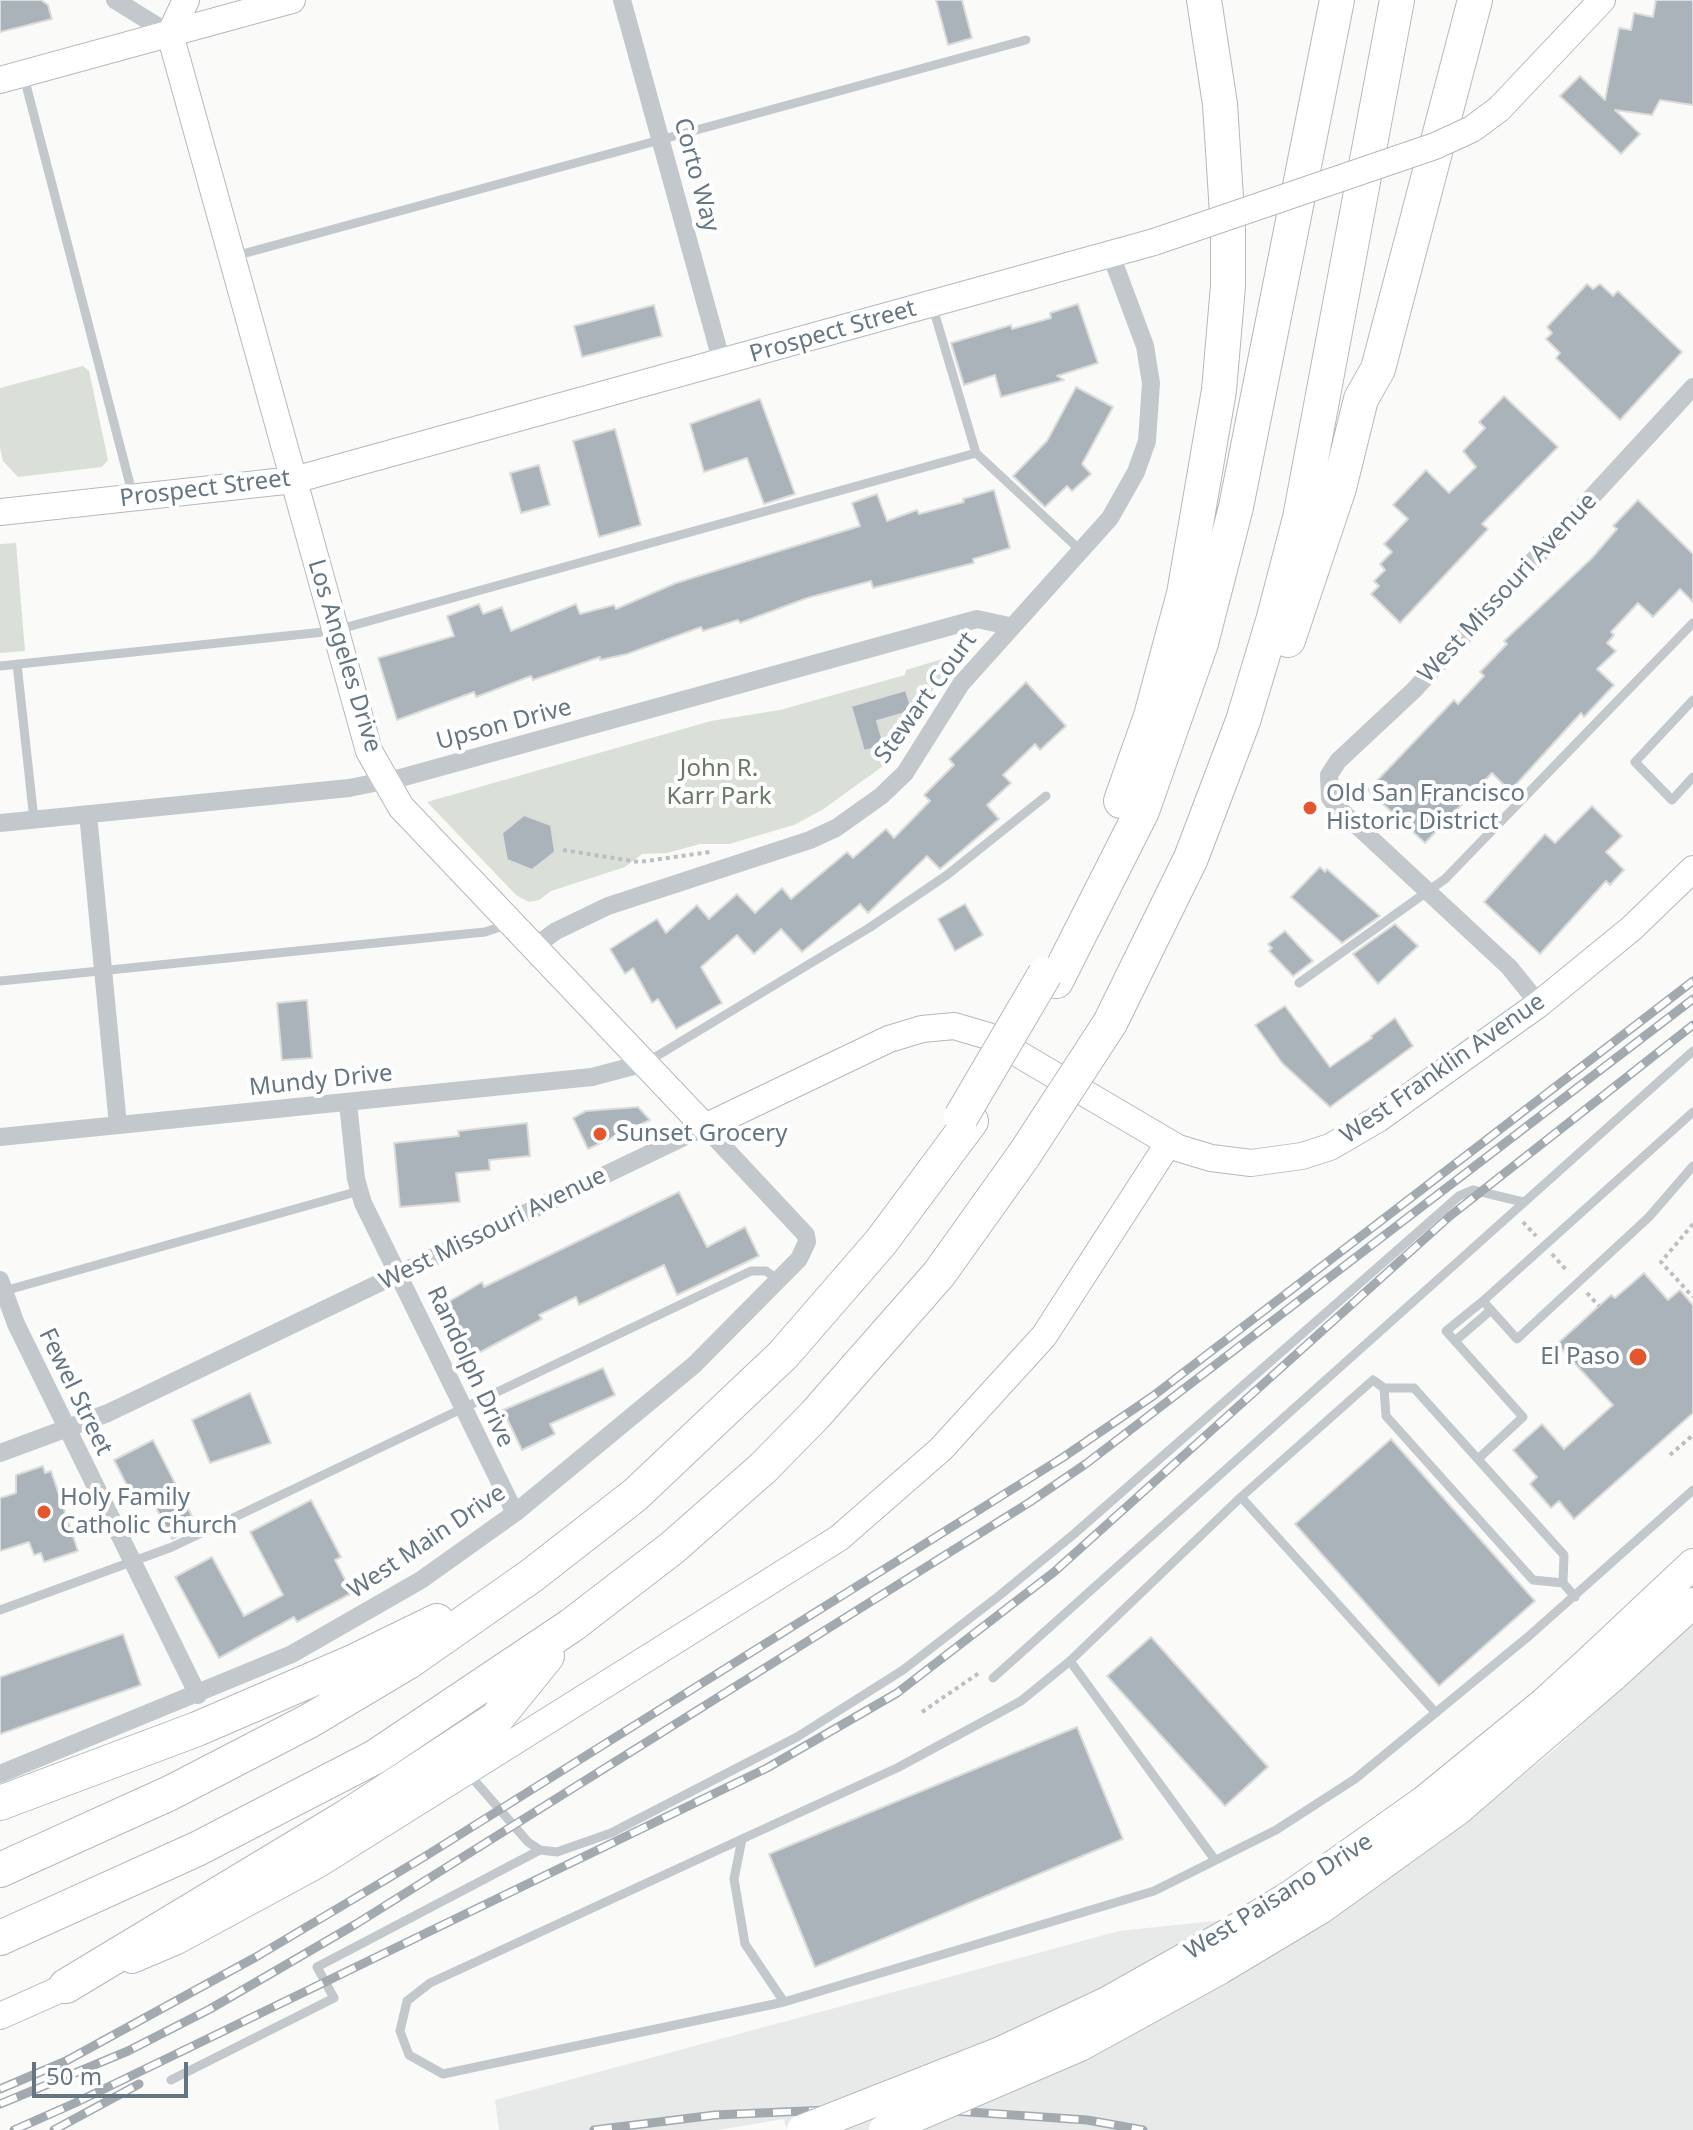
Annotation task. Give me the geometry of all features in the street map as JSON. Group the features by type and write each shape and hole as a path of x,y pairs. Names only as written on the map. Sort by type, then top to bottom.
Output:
{"highway":[{"path":"1050,978 1151,716 1184,594 1210,453 1225,329 1228,229 1220,104 1204,0"},
{"path":"0,1870 170,1793 309,1721 408,1662 531,1576 635,1495 708,1429 783,1355 881,1242 966,1119 1050,978 1142,811 1201,643 1236,507 1337,0"},
{"path":"0,1938 197,1849 375,1757 572,1625 672,1548 763,1468 815,1415 939,1274 1024,1155 1110,1023 1191,858 1243,721 1300,518 1397,0"},
{"path":"1243,721 1279,665 1331,516 1361,399 1378,369 1475,0"},
{"path":"0,1803 197,1729 309,1681 531,1576"},
{"path":"66,1986 359,1809 496,1719 572,1625"}],"main road":[{"name":"West Paisano Drive","path":"884,2130 1080,2046 1220,1969 1320,1909 1459,1809 1603,1667 1693,1564"},
{"name":"West Paisano Drive","path":"802,2130 844,2116 1012,2047 1107,2002 1226,1935 1290,1896 1424,1801 1544,1703 1603,1667 1693,1603"}],"street":[{"path":"115,0 170,34"},
{"path":"170,34 186,0"},
{"path":"12,77 292,0"},
{"name":"Corto Way","path":"622,0 722,363"},
{"name":"Prospect Street","path":"0,512 294,480 1154,242 1435,146 1472,129 1499,109 1602,0"},
{"name":"Los Angeles Drive","path":"170,34 333,631 369,751 401,807 800,1226 807,1242"},
{"name":"Stewart Court","path":"535,946 556,931 608,906 810,840 836,828 881,796 905,773 961,684 1009,626 1110,518 1130,487 1147,441 1151,410 1145,346 1111,255"},
{"name":"West Missouri Avenue","path":"1428,891 1337,807 1328,788 1329,775 1338,761 1414,690 1693,387"},
{"name":"Upson Drive","path":"0,823 349,788 385,781 977,619 1009,626"},
{"path":"88,814 118,1125"},
{"name":"West Franklin Avenue","path":"988,1036 1168,1144 1211,1158 1251,1163 1279,1161 1330,1147 1378,1119 1539,1004 1632,928 1693,869"},
{"path":"1428,891 1509,967 1539,1004"},
{"name":"West Missouri Avenue","path":"0,1453 67,1430 889,1039 922,1029 954,1026 988,1036"},
{"name":"Mundy Drive","path":"0,1137 592,1077 645,1063"},
{"name":"Randolph Drive","path":"348,1103 359,1191 515,1513"},
{"path":"0,2016 146,1955 319,1864 803,1563 885,1500 951,1439 1044,1336 1168,1144"},
{"name":"West Main Drive","path":"0,1774 292,1654 421,1580 515,1513 694,1365 799,1259 807,1242"},
{"name":"Fewel Street","path":"2,1286 67,1430 198,1695"}],"lane":[{"path":"232,257 1026,40"},
{"path":"12,77 134,498"},
{"path":"932,304 976,453 1080,550"},
{"path":"0,666 333,631 976,453"},
{"path":"1299,983 1445,879 1693,623"},
{"path":"17,664 34,820"},
{"path":"1693,700 1635,762 1672,800 1693,777"},
{"path":"645,1063 869,928 947,875 1046,796"},
{"path":"0,981 485,932 513,923"},
{"path":"993,1678 1693,1051"},
{"path":"1479,1458 1523,1417 1446,1331 1692,1114"},
{"path":"1483,1301 1517,1339 1649,1217 1693,1166"},
{"path":"171,2080 334,1998 317,1967 540,1850 569,1850 611,1833 797,1737 903,1670 1074,1534 1459,1196 1473,1190 1523,1202"},
{"path":"2,1286 359,1191"},
{"path":"0,1610 132,1564 464,1411 751,1271 766,1271 778,1280"},
{"path":"1455,1341 1491,1310"},
{"path":"1575,1597 1563,1583 1564,1555 1414,1388 1384,1388 1373,1380 1241,1497 1070,1661 1021,1701 897,1768 430,1983 407,2001 400,2031 409,2055 443,2074 784,2002 1154,1891 1276,1830 1355,1779 1575,1597 1693,1490"},
{"path":"1384,1388 1386,1416 1533,1580 1563,1583"},
{"path":"1241,1497 1436,1713"},
{"path":"1070,1661 1215,1860"},
{"path":"468,1773 528,1842 540,1850"},
{"path":"742,1839 734,1879 745,1944 784,2002"}],"path":[{"path":"563,850 639,862 711,853"},
{"path":"1693,1224 1661,1262 1693,1297"},
{"path":"1670,1455 1693,1435"}],"shaded area":[{"path":"1693,1623 1693,2130 787,2130 784,2119 718,2130 499,2130 495,2100 1119,1931 1346,1907 1441,1842 1553,1751"}],"green space":[{"path":"83,366 89,371 108,460 102,467 18,477 3,461 0,448 0,388"},
{"path":"16,543 25,651 0,653 0,544"},
{"name":"John R. Karr Park","path":"949,657 952,660 886,764 822,810 794,825 729,844 700,844 667,853 642,854 625,867 551,891 539,900 529,902 517,896 427,802 711,721 780,710 905,675 906,670"}],"building":[{"path":"0,0 41,0 48,5 52,19 0,32"},
{"path":"936,0 962,0 972,38 948,45"},
{"path":"1656,0 1693,0 1693,105 1660,100 1652,115 1615,110 1640,134 1621,154 1560,96 1580,76 1605,100 1619,28 1631,30 1634,13 1653,17"},
{"path":"1587,284 1593,289 1600,284 1613,296 1618,291 1682,352 1620,420 1556,358 1560,353 1546,339 1552,333 1547,327"},
{"path":"1078,304 1098,363 1057,376 1064,380 1001,397 995,375 964,385 951,343 1011,325 1012,329 1051,318 1050,313"},
{"path":"654,305 662,336 582,357 574,326"},
{"path":"1076,387 1113,407 1082,464 1091,474 1072,491 1067,486 1045,507 1013,476 1047,441"},
{"path":"1504,396 1558,447 1482,524 1488,529 1400,623 1371,594 1379,586 1374,581 1385,570 1380,564 1392,552 1384,544 1408,519 1393,505 1426,470 1449,493 1476,467 1463,451 1485,428 1479,422"},
{"path":"760,399 795,494 764,504 747,458 704,472 690,424"},
{"path":"615,429 641,525 599,537 573,441"},
{"path":"539,465 550,505 521,513 510,473"},
{"path":"994,490 1010,548 973,559 974,563 873,588 871,581 807,598 740,623 738,620 703,631 701,627 627,654 600,660 600,657 533,680 531,676 476,697 474,692 397,720 378,658 454,636 447,616 479,604 483,614 502,607 511,631 576,604 580,614 614,605 616,609 676,583 860,526 852,503 877,494 887,521 917,510 919,514 964,502 963,499"},
{"path":"1638,500 1693,554 1693,602 1680,589 1653,617 1638,603 1611,632 1614,635 1607,643 1616,651 1597,669 1614,685 1584,717 1581,713 1510,791 1492,773 1425,843 1368,790 1454,700 1458,704 1484,676 1480,672 1507,644 1504,641 1592,558 1617,529 1613,526"},
{"path":"1026,682 1066,726 1040,750 1035,744 1003,775 1011,783 987,805 999,819 940,869 927,856 868,913 860,904 802,952 781,929 754,954 737,935 701,967 722,1003 676,1029 658,999 652,1003 633,968 625,974 610,949 657,919 666,933 697,905 709,919 737,894 755,913 782,888 791,899 847,852 853,858 886,829 894,838 930,801 924,795 954,765 949,759"},
{"path":"906,690 912,711 877,721 884,745 864,751 851,706"},
{"path":"1592,806 1622,836 1606,852 1624,870 1610,885 1606,881 1540,954 1484,902 1545,834 1555,843"},
{"path":"524,815 551,825 555,852 532,870 507,860 502,833"},
{"path":"1320,867 1325,872 1327,869 1380,916 1342,943 1291,897"},
{"path":"965,904 983,935 955,951 938,919"},
{"path":"1395,924 1418,946 1378,984 1353,954"},
{"path":"1285,931 1313,961 1293,976 1269,951 1272,948 1268,944"},
{"path":"307,1000 312,1058 282,1060 277,1003"},
{"path":"1285,1006 1330,1067 1395,1018 1413,1046 1330,1107 1282,1063 1255,1025"},
{"name":"Sunset Grocery","path":"638,1107 650,1120 588,1149 573,1118 586,1111"},
{"path":"527,1123 530,1156 489,1160 490,1170 456,1173 460,1202 400,1207 394,1143 459,1136 458,1131"},
{"path":"679,1192 707,1247 745,1227 759,1256 677,1295 664,1265 579,1305 576,1297 539,1315 542,1319 473,1356 443,1305 482,1282 484,1287"},
{"path":"1644,1273 1668,1300 1680,1290 1693,1305 1693,1413 1574,1519 1559,1501 1551,1508 1530,1484 1537,1477 1513,1450 1542,1424 1564,1449 1613,1405 1557,1344 1611,1295 1615,1298"},
{"path":"603,1368 615,1395 550,1424 555,1434 522,1450 503,1410"},
{"path":"250,1393 271,1443 210,1463 192,1420"},
{"path":"1391,1439 1535,1601 1439,1686 1295,1524"},
{"path":"153,1440 197,1526 172,1539 150,1496 136,1503 114,1460"},
{"name":"Holy Family Catholic Church","path":"43,1466 45,1473 51,1471 78,1551 44,1562 41,1553 34,1555 29,1542 0,1551 0,1498 16,1493 16,1475"},
{"path":"311,1500 341,1557 335,1560 352,1593 297,1622 294,1617 219,1658 175,1577 212,1557 244,1616 283,1595 250,1532"},
{"path":"123,1634 141,1685 0,1734 0,1677"},
{"path":"1151,1637 1268,1767 1225,1806 1107,1676"},
{"path":"1077,1727 1123,1839 815,1967 769,1854"}],"railway":[{"path":"0,2089 66,2061 256,1957 424,1857 1062,1458 1153,1396 1693,981"},
{"path":"0,2104 128,2051 210,2009 356,1924 1030,1502 1087,1463 1693,999"},
{"path":"14,2130 767,1768 897,1693 1054,1572 1450,1216 1693,1025"},
{"path":"54,2130 139,2084"},
{"path":"594,2130 715,2115 895,2107 1087,2120 1143,2130"}],"place":[{"name":"Old San Francisco Historic District","path":"1310,808"},
{"name":"Sunset Grocery","path":"600,1134"},
{"name":"El Paso","path":"1638,1357"},
{"name":"Holy Family Catholic Church","path":"44,1512"}]}
